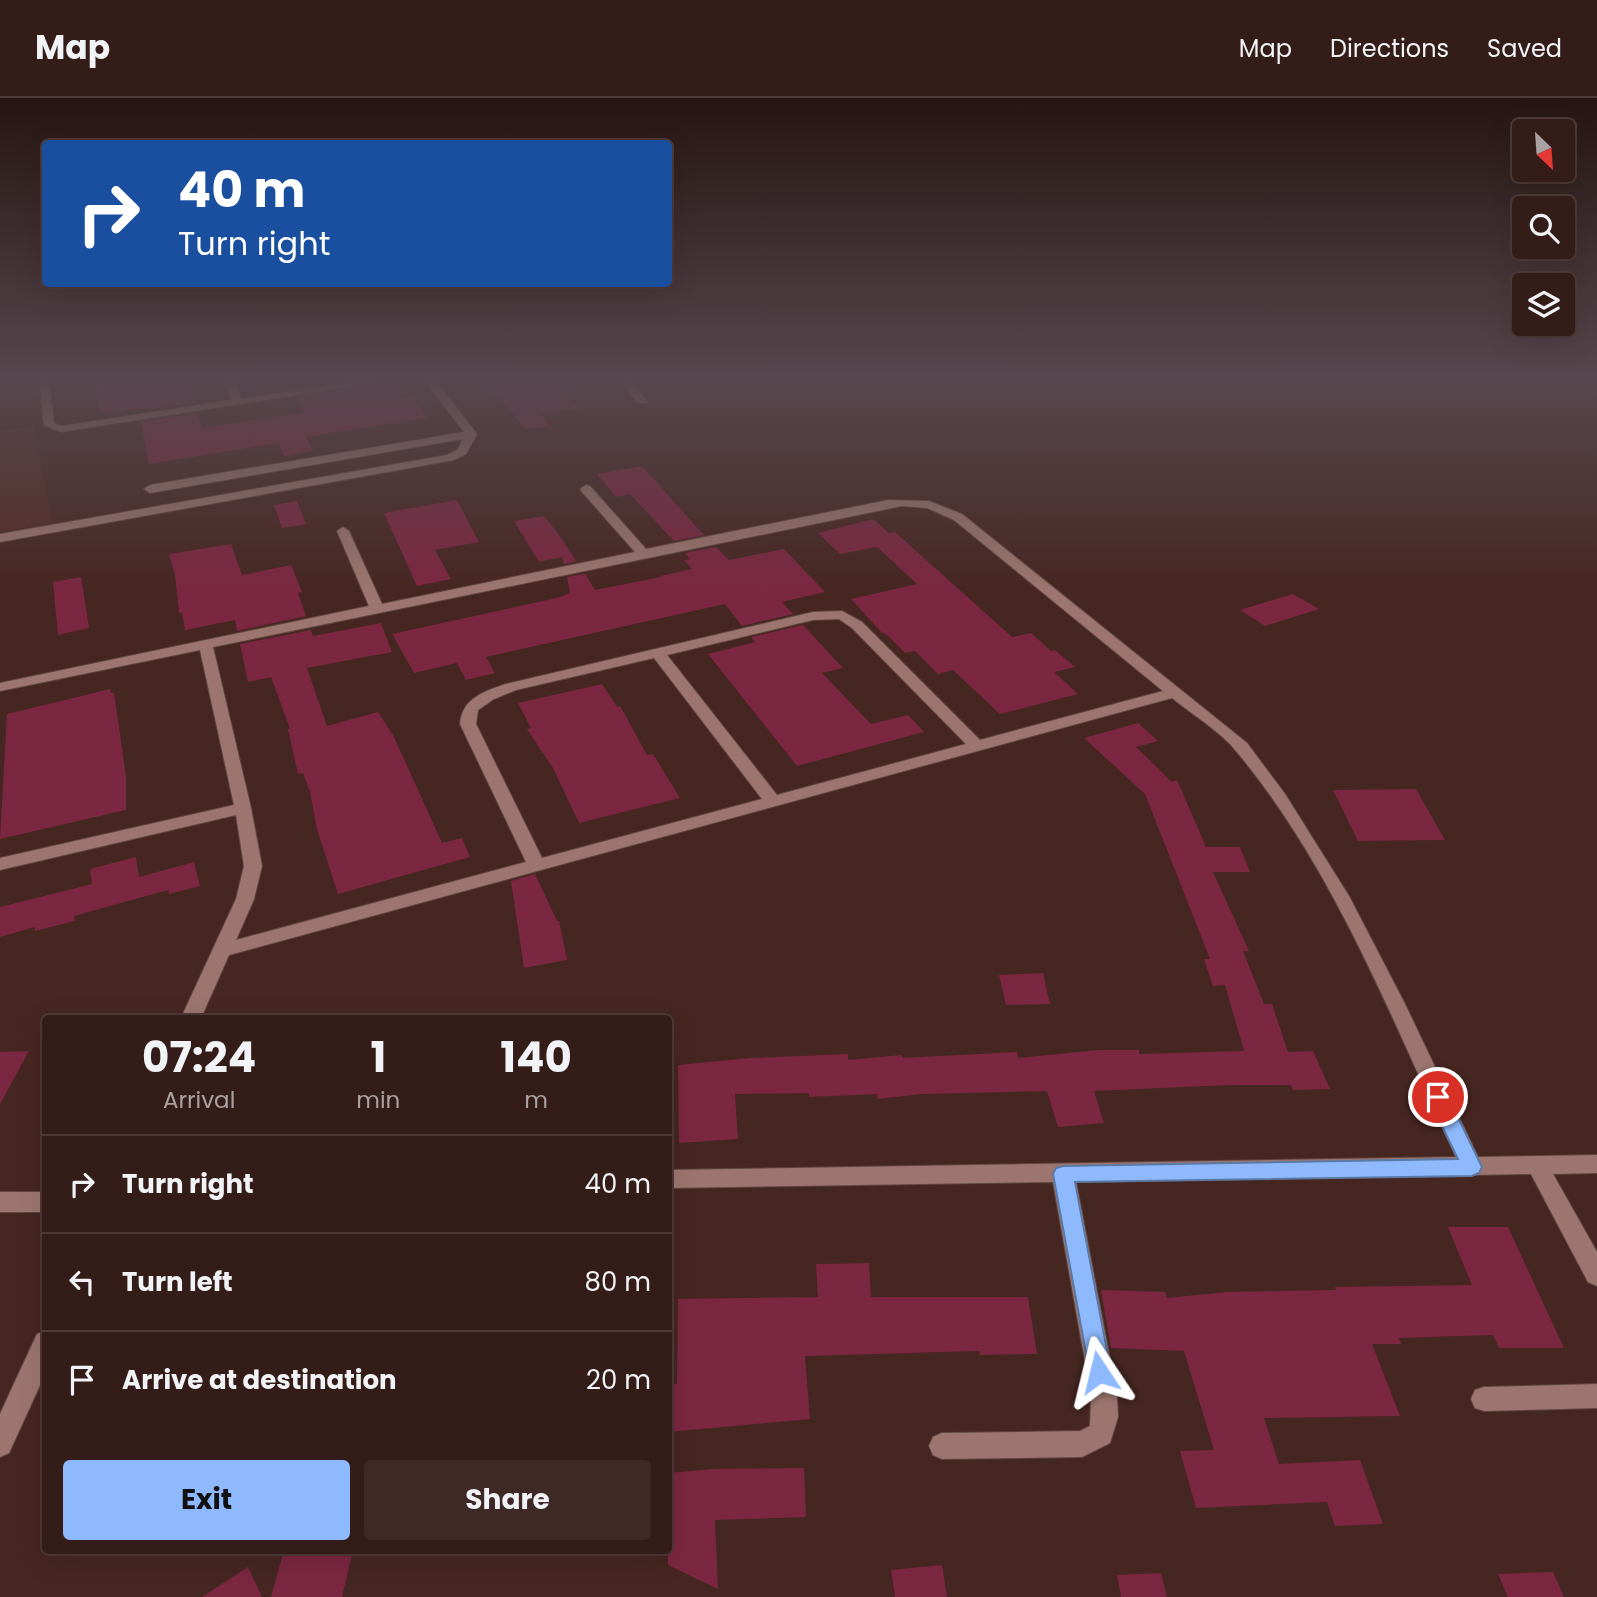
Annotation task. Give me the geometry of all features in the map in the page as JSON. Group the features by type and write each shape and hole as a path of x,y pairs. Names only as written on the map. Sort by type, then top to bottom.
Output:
{"street":[{"path":"150,489 372,451"},
{"path":"0,538 441,460 463,451"},
{"path":"586,489 642,552"},
{"path":"0,687 378,610 642,552 900,502 922,501 935,504 958,517 1241,747 1267,779 1309,842 1347,911 1472,1167"},
{"path":"343,531 378,610"},
{"path":"537,866 468,724 467,714 473,704 511,687 813,616 842,615 857,625 976,745"},
{"path":"192,1015 245,899 253,866 243,808 206,646"},
{"path":"658,653 772,800"},
{"path":"221,951 1172,693"},
{"path":"0,864 243,808"},
{"path":"672,1179 1597,1164"},
{"path":"1537,1165 1597,1275"},
{"path":"942,1446 1082,1444 1101,1434 1105,1417 1104,1395 1063,1174"},
{"path":"0,1202 42,1202"},
{"path":"0,1444 42,1351"},
{"path":"1484,1399 1597,1396"}],"shaded area":[{"path":"0,451 38,451 53,523 0,532"}],"building":[{"path":"147,451 230,451 149,464"},
{"path":"282,451 313,451 284,456"},
{"path":"642,466 704,535 674,541 630,494 616,497 597,474"},
{"path":"457,500 479,542 435,550 451,579 417,586 384,513"},
{"path":"297,501 306,524 282,528 274,505"},
{"path":"544,516 576,561 564,564 562,557 539,562 514,521"},
{"path":"873,519 889,533 895,532 1012,637 1031,633 1075,667 1054,672 1078,694 1000,714 953,670 938,674 915,651 905,653 882,633 851,599 917,584 877,547 840,554 818,533"},
{"path":"231,544 242,575 291,565 302,592 298,593 306,616 237,631 235,620 185,630 182,612 179,613 175,575 169,554"},
{"path":"716,547 729,560 784,549 825,592 782,602 793,614 742,626 725,604 486,657 495,673 466,680 457,663 414,673 392,634 561,597 570,593 567,577 585,574 595,590 692,569 684,560 690,559 685,553"},
{"path":"81,577 89,628 58,635 53,582"},
{"path":"1293,594 1319,609 1265,626 1240,610"},
{"path":"381,623 392,652 307,668 327,726 378,712 394,737 442,843 462,838 470,857 338,894 317,829 310,792 303,773 298,774 290,729 271,677 248,682 240,644 311,630 313,636"},
{"path":"803,625 843,668 822,673 871,724 908,715 924,732 797,766 708,654 755,642 751,637"},
{"path":"602,684 617,707 620,706 647,755 653,754 680,798 579,823 553,768 527,729 531,728 518,703"},
{"path":"110,689 111,693 114,693 126,776 126,810 0,839 7,714"},
{"path":"1138,723 1158,741 1136,747 1172,782 1177,780 1206,847 1240,847 1250,872 1213,872 1249,951 1243,951 1264,1004 1272,1004 1288,1052 1313,1051 1330,1089 1293,1090 1291,1085 1230,1085 1094,1091 1104,1123 1058,1127 1047,1091 921,1094 878,1099 877,1094 809,1097 809,1093 735,1094 738,1139 679,1143 678,1065 750,1058 848,1054 848,1060 902,1055 903,1058 1017,1052 1018,1058 1099,1050 1139,1050 1139,1054 1244,1051 1225,985 1213,986 1204,959 1210,959 1145,794 1084,738"},
{"path":"1416,789 1445,840 1358,841 1333,790"},
{"path":"136,857 139,877 194,862 200,886 169,894 168,890 74,916 75,921 35,931 35,927 0,937 0,907 92,884 90,869"},
{"path":"535,874 559,921 567,960 524,968 511,881"},
{"path":"1043,973 1050,1004 1006,1005 999,975"},
{"path":"29,1051 0,1104 0,1052"},
{"path":"1448,1227 1508,1227 1564,1348 1499,1348 1493,1335 1399,1338 1401,1344 1372,1344 1400,1416 1264,1418 1279,1464 1360,1460 1383,1524 1335,1526 1327,1502 1196,1508 1180,1451 1214,1450 1184,1351 1111,1348 1101,1290 1165,1292 1167,1298 1227,1292 1336,1290 1335,1287 1472,1285"},
{"path":"869,1263 871,1297 1028,1297 1037,1354 980,1355 979,1351 805,1356 810,1419 672,1432 672,1384 677,1384 678,1299 818,1297 816,1264"},
{"path":"804,1468 806,1517 715,1520 718,1589 668,1565 668,1554 672,1554 672,1473 713,1469"},
{"path":"283,1554 352,1554 342,1597 271,1597"},
{"path":"942,1565 947,1597 895,1597 891,1570"},
{"path":"248,1567 262,1597 202,1597"},
{"path":"1553,1572 1564,1597 1508,1597 1498,1574"},
{"path":"1161,1573 1167,1597 1121,1597 1117,1575"}],"route":[{"path":"1099,1372 1063,1174 1472,1167 1438,1097"}]}
